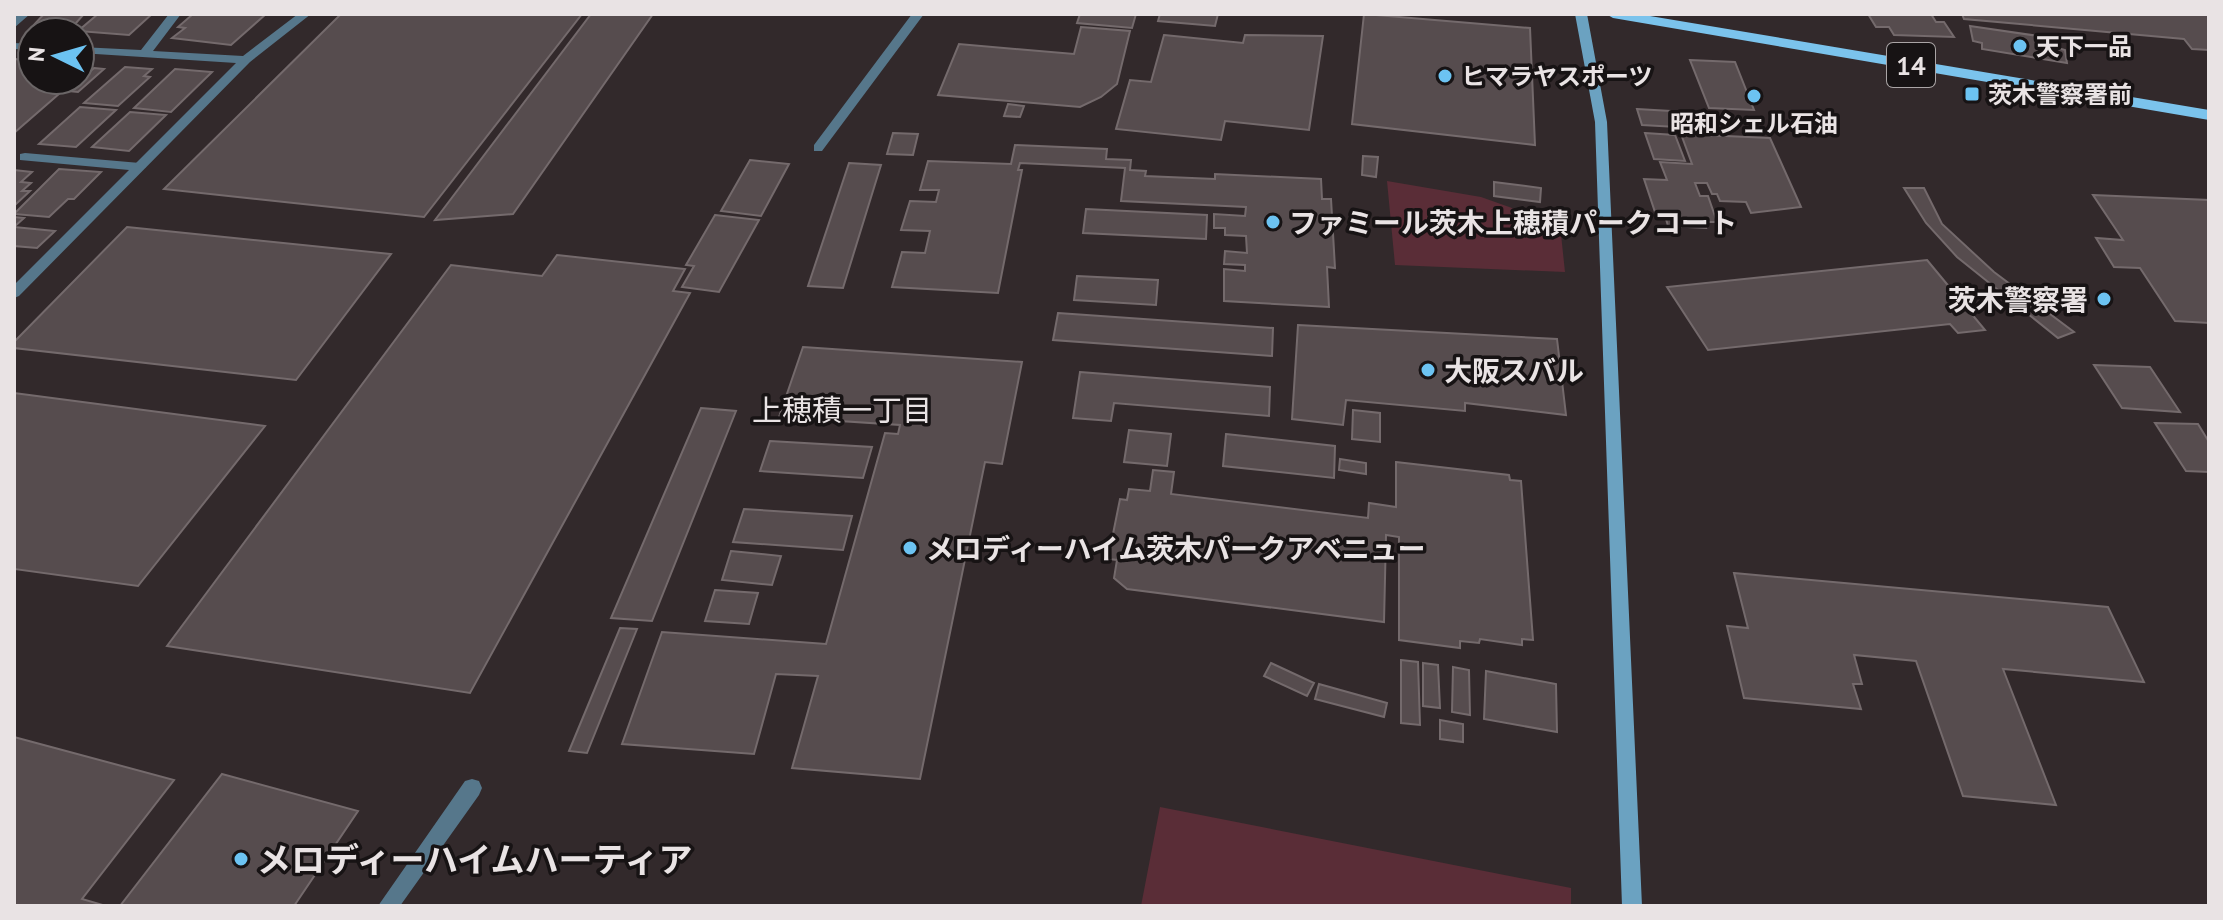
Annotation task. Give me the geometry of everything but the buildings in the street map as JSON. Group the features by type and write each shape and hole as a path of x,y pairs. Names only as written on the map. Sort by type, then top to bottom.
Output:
{"main road":[{"name":"14","path":"1613,14 2209,115"}],"street":[{"path":"14,25 24,14"},
{"path":"145,53 175,14"},
{"path":"14,293 246,60 305,14"},
{"path":"818,148 918,14"},
{"path":"1581,14 1601,122 1632,906"},
{"path":"96,51 246,60"},
{"path":"25,157 140,167"},
{"path":"388,906 472,788"}],"shaded area":[{"path":"1387,181 1481,197 1560,225 1565,272 1395,265"},
{"path":"1160,807 1571,888 1571,906 1141,906"}],"place":[{"name":"天下一品","path":"2020,46"},
{"name":"ヒマラヤスポーツ","path":"1445,76"},
{"name":"茨木警察署前","path":"1972,94"},
{"name":"昭和シェル石油","path":"1754,96"},
{"name":"ファミール茨木上穂積パークコート","path":"1273,222"},
{"name":"茨木警察署","path":"2104,299"},
{"name":"大阪スバル","path":"1428,370"},
{"name":"メロディーハイム茨木パークアベニュー","path":"910,548"},
{"name":"メロディーハイムハーティア","path":"241,859"}],"district":[{"name":"上穂積一丁目","path":"842,409"}]}
